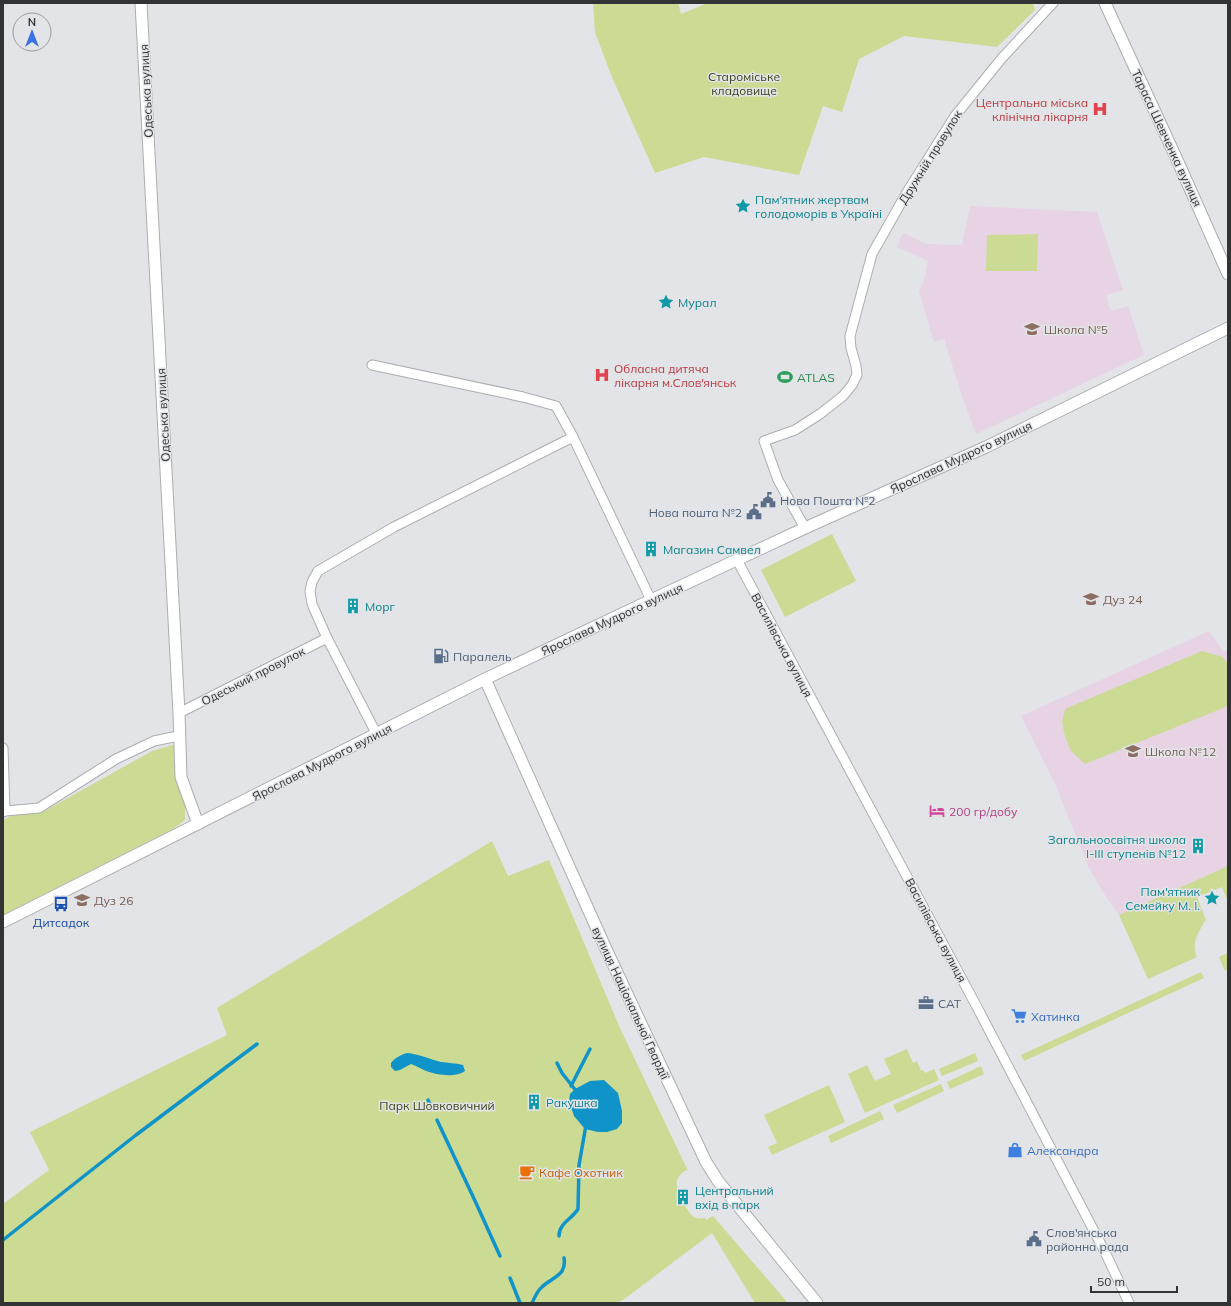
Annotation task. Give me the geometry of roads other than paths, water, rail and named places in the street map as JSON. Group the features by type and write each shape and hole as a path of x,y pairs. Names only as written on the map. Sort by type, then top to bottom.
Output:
{"street":[{"name":"Одеська вулиця","path":"141,3 182,777 198,824"},
{"name":"Дружній провулок","path":"805,528 778,480 764,441 795,430 820,414 843,396 852,385 857,375 857,370 851,348 850,336 872,254 906,194 955,116 1002,58 1053,3"},
{"name":"Тараса Шевченка вулиця","path":"1104,3 1179,164 1228,274"},
{"name":"Ярослава Мудрого вулиця","path":"3,922 485,679 805,528 986,447 1228,328"},
{"path":"372,365 523,397 556,406 573,437 651,600"},
{"path":"376,734 312,604 310,592 312,582 318,571 394,527 573,437"},
{"name":"Василівська вулиця","path":"737,560 978,1009 1105,1252 1129,1303"},
{"name":"Одеський провулок","path":"179,713 328,638"},
{"name":"вулиця Національної Гвардії","path":"485,679 613,964 706,1162 718,1181 816,1303"},
{"path":"3,748 4,812 39,808 116,759 154,741 180,736"}],"water":[{"path":"407,1053 420,1055 441,1062 463,1065 465,1071 456,1075 441,1075 426,1071 411,1064 395,1071 391,1067 391,1063 398,1057"},
{"path":"604,1080 618,1093 622,1111 622,1123 617,1129 607,1132 598,1132 585,1129 574,1116 569,1101 570,1094 575,1089 590,1081"}],"waterway":[{"path":"3,1240 136,1135 257,1044"},
{"path":"571,1086 590,1049"},
{"path":"557,1063 562,1073 577,1092"},
{"path":"428,1100 432,1109"},
{"path":"437,1120 500,1256"},
{"path":"559,1236 563,1224 578,1209 579,1165 586,1125"},
{"path":"532,1303 540,1289 558,1276 561,1272 563,1269 564,1258"},
{"path":"510,1278 520,1303"}],"place":[{"name":"Центральна міська клінічна лікарня","path":"1100,109"},
{"name":"Пам'ятник жертвам голодоморів в Україні","path":"743,206"},
{"name":"Мурал","path":"666,302"},
{"name":"Школа №5","path":"1032,329"},
{"name":"Обласна дитяча лікарня м.Слов'янськ","path":"602,375"},
{"name":"ATLAS","path":"785,377"},
{"name":"Нова Пошта №2","path":"768,500"},
{"name":"Нова пошта №2","path":"754,512"},
{"name":"Магазин Самвел","path":"651,549"},
{"name":"Дуз 24","path":"1091,599"},
{"name":"Морг","path":"353,606"},
{"name":"Паралель","path":"441,656"},
{"name":"Школа №12","path":"1133,751"},
{"name":"200 гр/добу","path":"937,811"},
{"name":"Загальноосвітня школа І-ІІІ ступенів №12","path":"1198,846"},
{"name":"Пам'ятник Семейку М. І.","path":"1212,898"},
{"name":"Дуз 26","path":"82,900"},
{"name":"Дитсадок","path":"61,904"},
{"name":"САТ","path":"926,1003"},
{"name":"Хатинка","path":"1019,1016"},
{"name":"Ракушка","path":"534,1102"},
{"name":"Александра","path":"1015,1150"},
{"name":"Кафе Охотник","path":"527,1172"},
{"name":"Центральний вхід в парк","path":"683,1197"},
{"name":"Слов'янська районна рада","path":"1034,1239"}],"park label":[{"name":"Староміське кладовище","path":"744,83"},
{"name":"Парк Шовковичний","path":"437,1105"}]}
